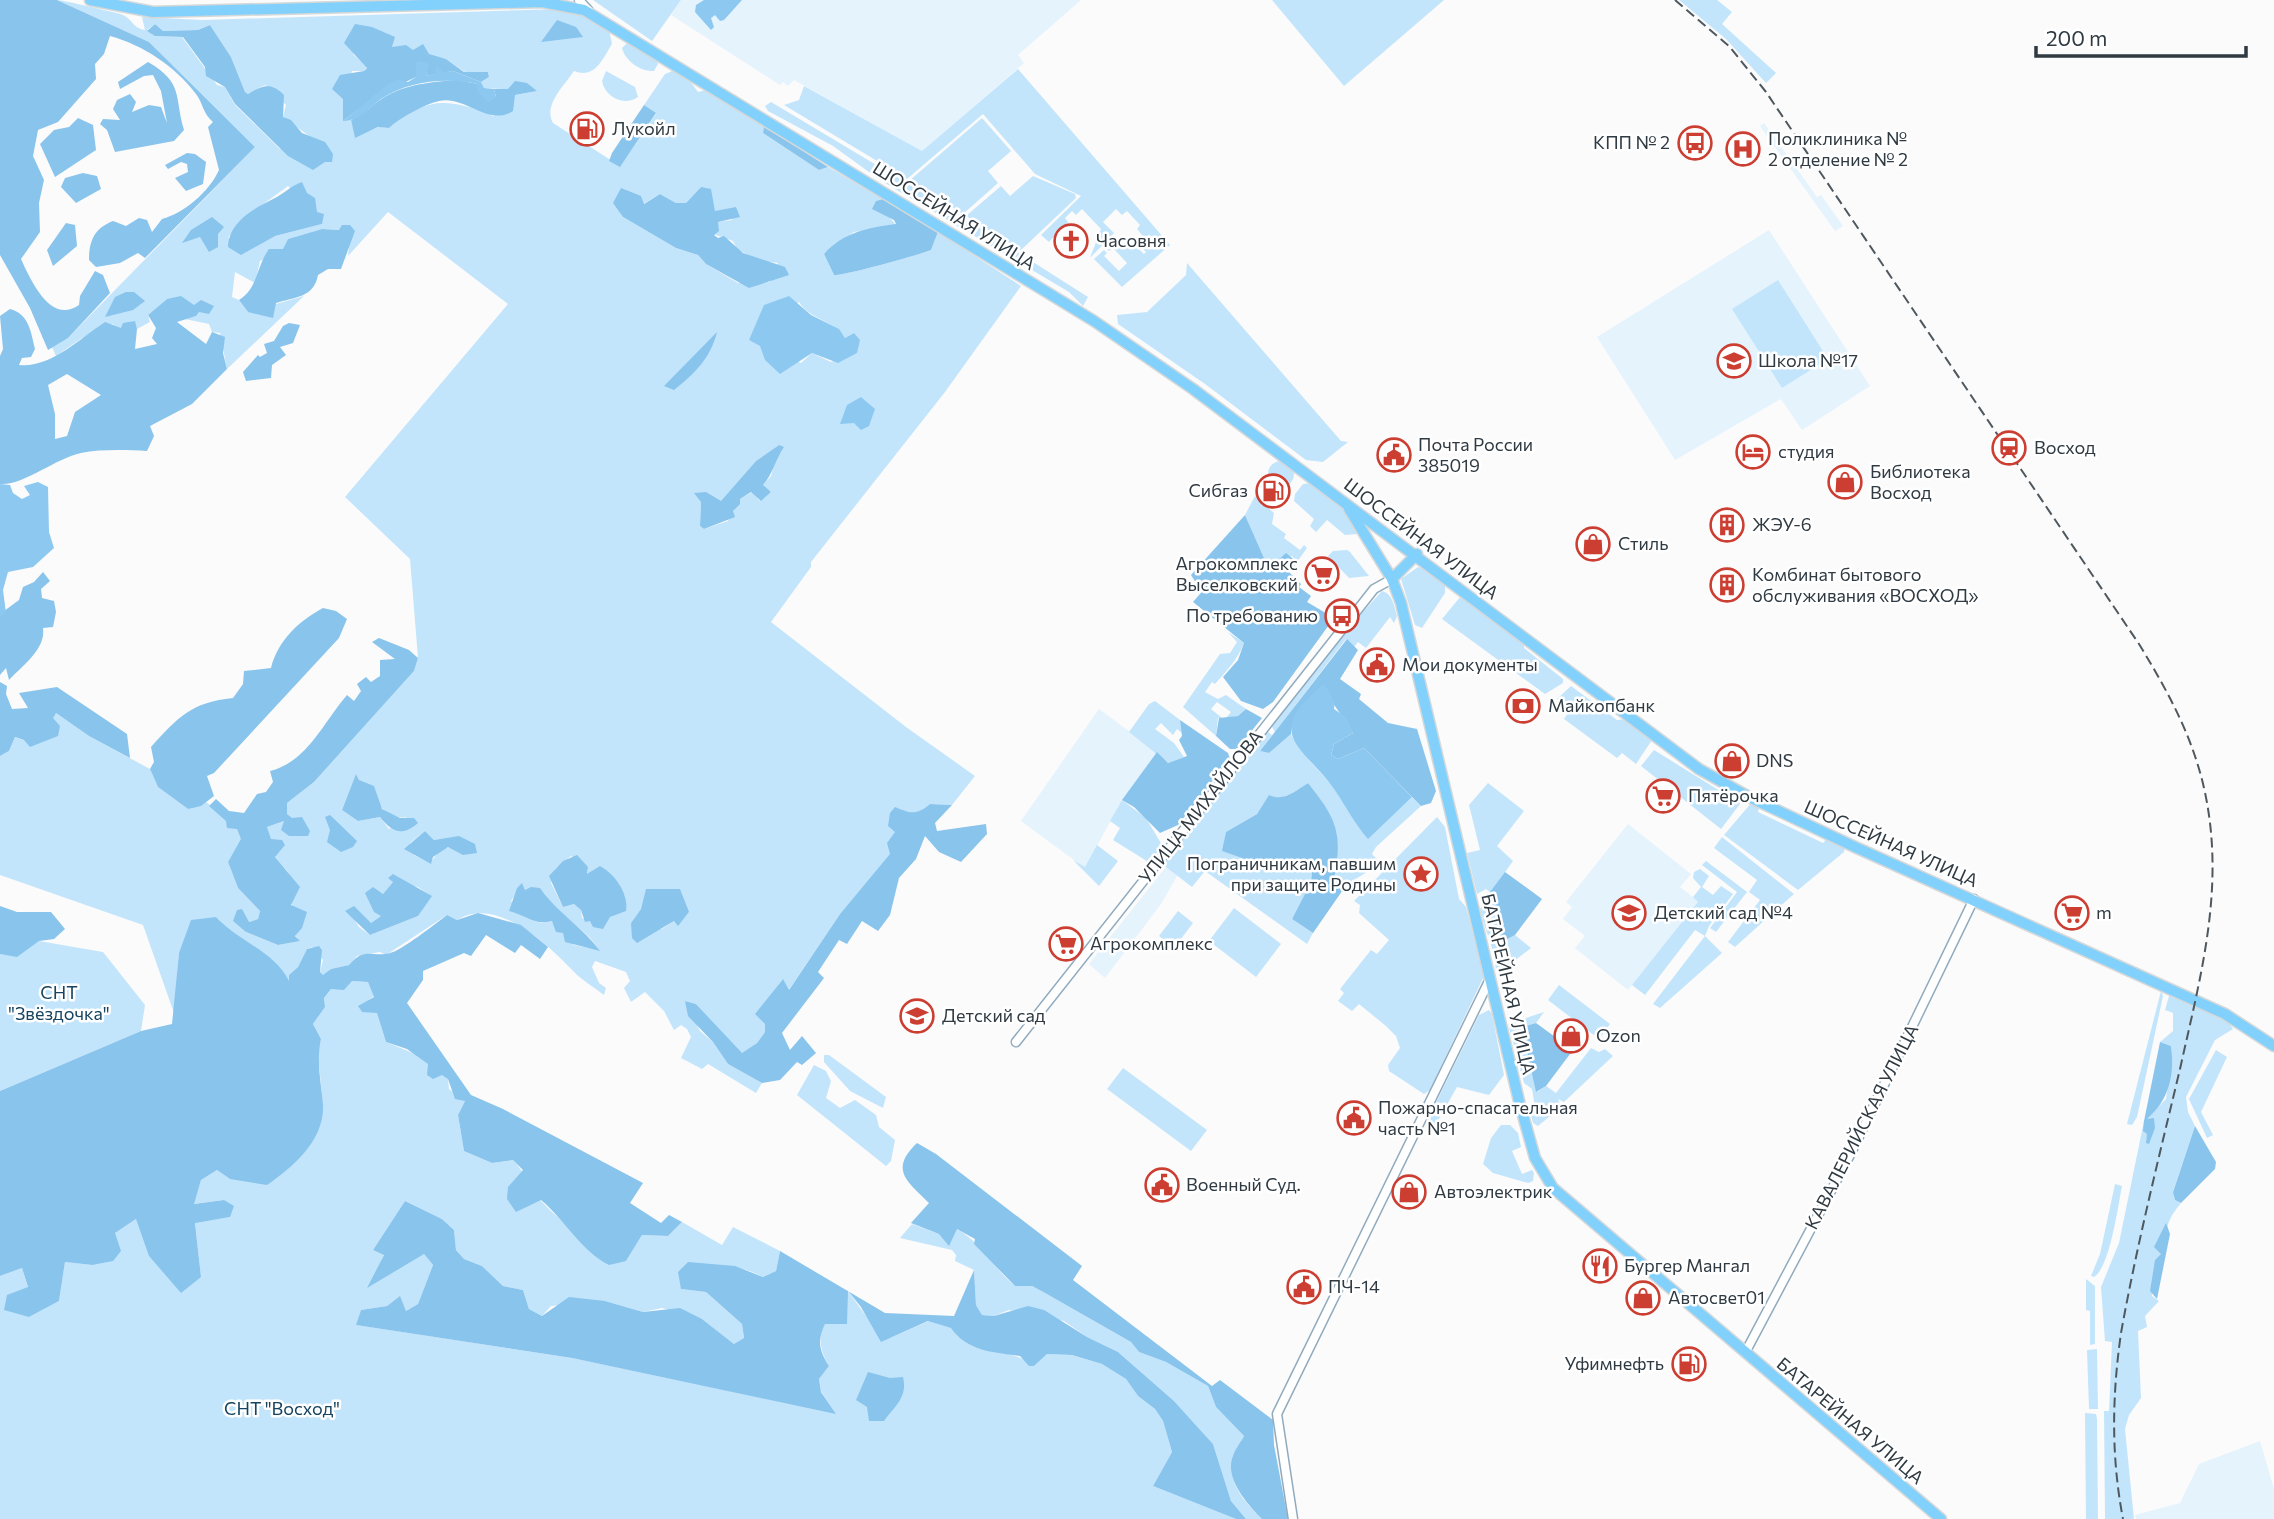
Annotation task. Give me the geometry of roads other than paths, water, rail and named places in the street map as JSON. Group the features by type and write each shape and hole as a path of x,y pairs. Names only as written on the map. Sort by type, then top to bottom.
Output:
{"main road":[{"path":"90,0 153,12 215,13 545,1 569,5 594,15"},
{"name":"ШОССЕЙНАЯ УЛИЦА","path":"594,15 1094,321 1194,389 1417,554 1699,769 1749,797 2225,1014 2274,1046"},
{"name":"БАТАРЕЙНАЯ УЛИЦА","path":"1345,502 1392,579 1414,653 1530,1143 1547,1180 1571,1204 1941,1519"},
{"path":"1392,579 1417,554"}],"street":[{"name":"ШОССЕЙНАЯ УЛИЦА","path":"579,0 594,15"},
{"name":"УЛИЦА МИХАЙЛОВА","path":"1016,1042 1374,589 1392,579"},
{"name":"КАВАЛЕРИЙСКАЯ УЛИЦА","path":"1745,1353 1850,1155 1974,899"},
{"path":"1293,1519 1277,1414 1490,979"}],"railway":[{"path":"1675,0 1729,46 1766,92 2139,644 2178,713 2199,768 2210,824 2212,895 2196,999 2141,1234 2121,1333 2114,1426 2116,1472 2123,1519"}],"place":[{"name":"Лукойл","path":"587,129"},
{"name":"КПП № 2","path":"1695,143"},
{"name":"Поликлиника № 2 отделение № 2","path":"1743,149"},
{"name":"Часовня","path":"1071,241"},
{"name":"Школа №17","path":"1734,361"},
{"name":"Восход","path":"2009,448"},
{"name":"студия","path":"1753,452"},
{"name":"Почта России 385019","path":"1394,455"},
{"name":"Библиотека Восход","path":"1845,482"},
{"name":"Сибгаз","path":"1273,491"},
{"name":"ЖЭУ-6","path":"1727,525"},
{"name":"Стиль","path":"1593,544"},
{"name":"Агрокомплекс Выселковский","path":"1322,574"},
{"name":"Комбинат бытового обслуживания «ВОСХОД»","path":"1727,585"},
{"name":"По требованию","path":"1342,616"},
{"name":"Мои документы","path":"1377,665"},
{"name":"Майкопбанк","path":"1523,706"},
{"name":"DNS","path":"1732,761"},
{"name":"Пятёрочка","path":"1663,796"},
{"name":"Пограничникам, павшим при защите Родины","path":"1421,874"},
{"name":"Детский сад №4","path":"1629,913"},
{"name":"m","path":"2072,913"},
{"name":"Агрокомплекс","path":"1066,944"},
{"name":"Детский сад","path":"917,1016"},
{"name":"Ozon","path":"1571,1036"},
{"name":"Пожарно-спасательная часть №1","path":"1354,1118"},
{"name":"Военный Суд.","path":"1162,1185"},
{"name":"Автоэлектрик","path":"1409,1192"},
{"name":"Бургер Мангал","path":"1600,1266"},
{"name":"ПЧ-14","path":"1304,1287"},
{"name":"Автосвет01","path":"1643,1298"},
{"name":"Уфимнефть","path":"1689,1364"}],"park label":[{"name":"СНТ \"Звёздочка\"","path":"59,1003"},
{"name":"СНТ \"Восход\"","path":"282,1409"}]}
